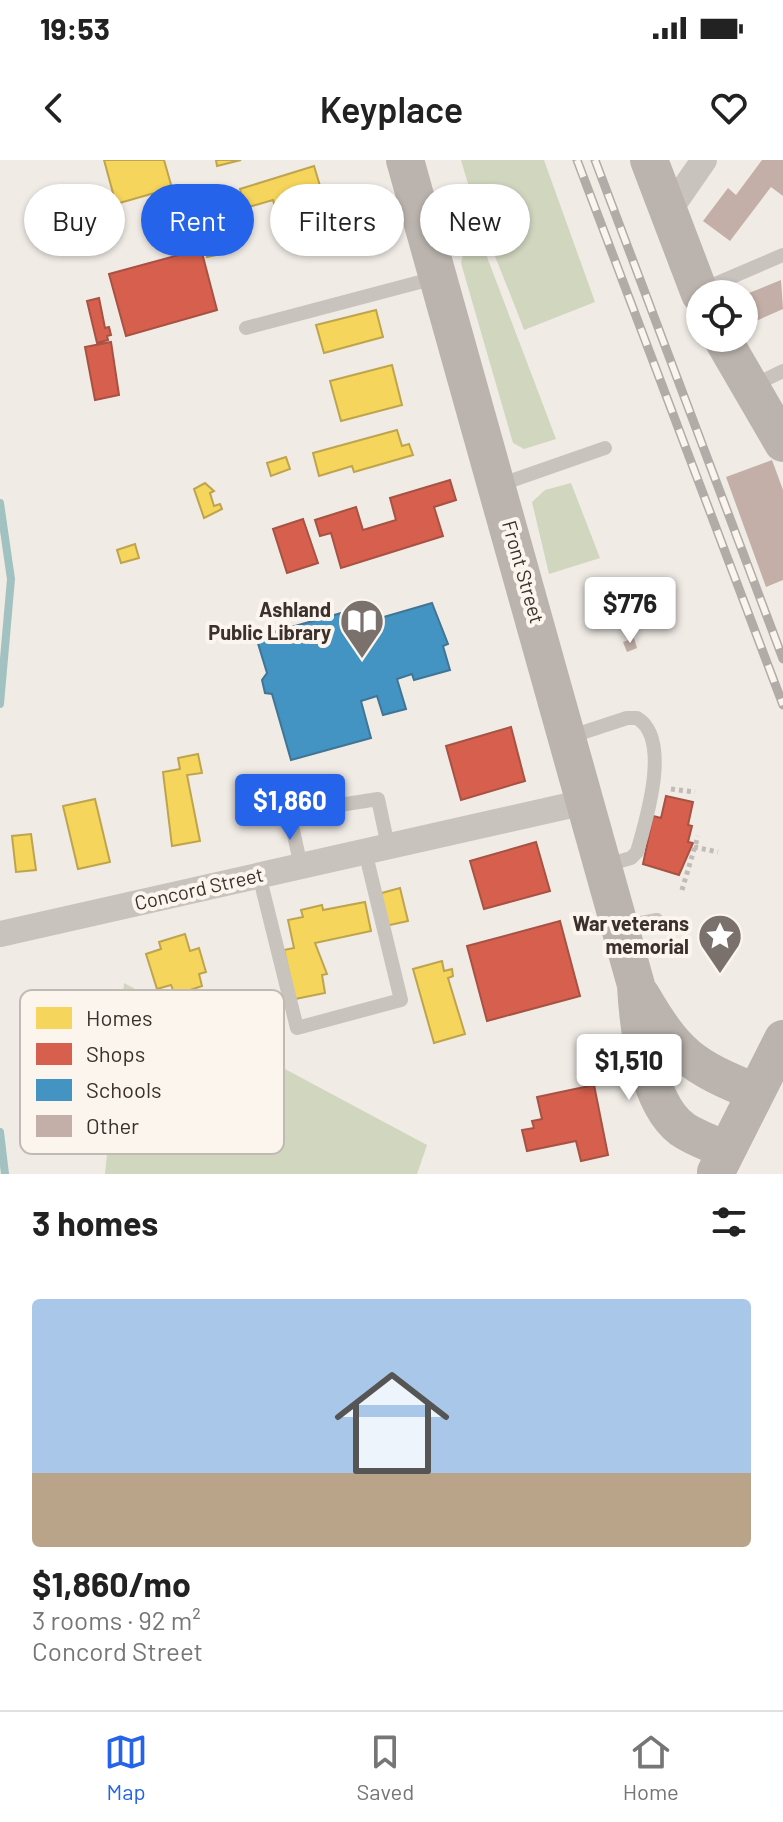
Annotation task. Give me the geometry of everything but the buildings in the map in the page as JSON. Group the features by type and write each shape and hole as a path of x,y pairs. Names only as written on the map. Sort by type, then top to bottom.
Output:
{"street":[{"name":"Front Street","path":"405,160 499,485 636,985 639,1036 665,1106 681,1128 721,1162"},
{"path":"649,160 694,280"},
{"path":"668,212 704,160"},
{"path":"738,352 767,378 783,443"},
{"name":"Concord Street","path":"3,933 585,802"},
{"name":"Front Street","path":"636,985 660,1027 685,1057 713,1075 755,1092"},
{"path":"721,1162 783,1039"}],"lane":[{"path":"726,280 783,255"},
{"path":"246,328 439,277"},
{"path":"499,485 605,448"},
{"path":"569,738 627,718 637,718 648,729 653,743 654,772 637,852 631,858 603,866"},
{"path":"259,875 297,1028 401,1000 377,849 378,799 289,813 301,866"},
{"path":"620,927 657,920"}],"path":[{"path":"666,788 695,792"},
{"path":"682,890 698,836"},
{"path":"694,847 718,852"}],"green space":[{"path":"461,160 544,160 595,302 524,330 495,256 530,256 530,184 467,182"},
{"path":"463,256 487,256 556,439 524,449 513,443 461,263"},
{"path":"571,483 600,558 549,574 532,502 545,490"},
{"path":"124,983 137,990 123,990"},
{"path":"284,1069 427,1145 417,1174 105,1174 107,1154 284,1154"}],"waterway":[{"path":"0,503 11,579 0,704"},
{"path":"0,1132 5,1174"}],"railway":[{"path":"577,160 783,705"},
{"path":"595,160 783,659"}],"place":[{"name":"Ashland Public Library","path":"362,660"},
{"name":"War veterans memorial","path":"720,975"}]}
